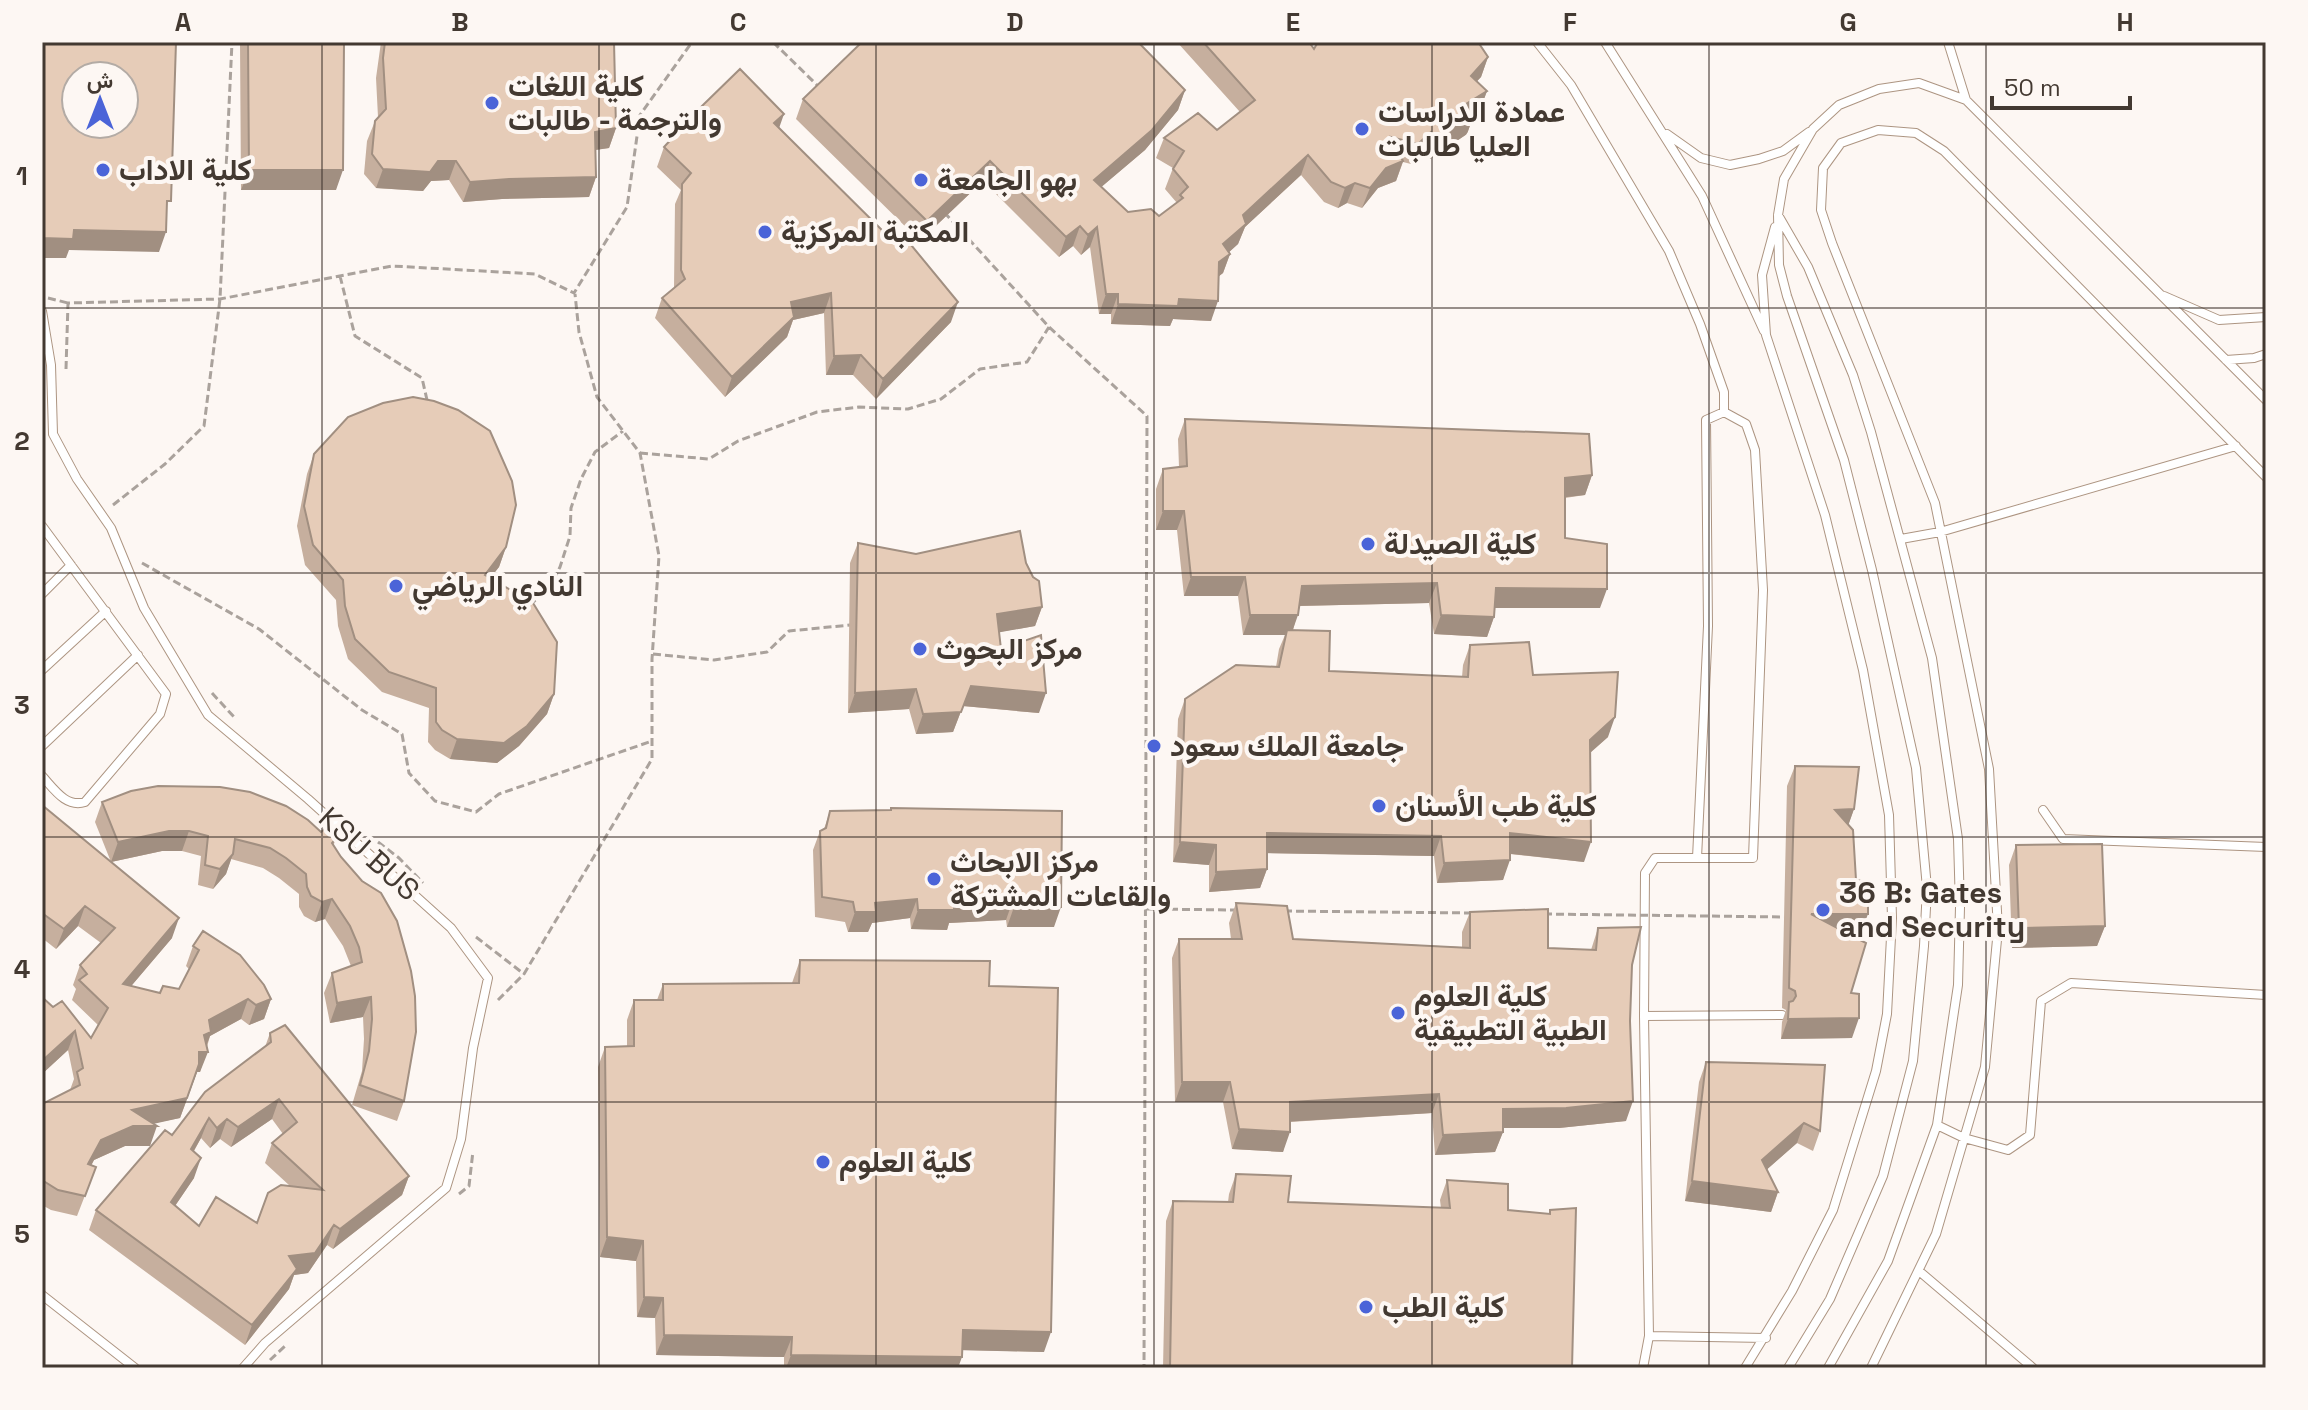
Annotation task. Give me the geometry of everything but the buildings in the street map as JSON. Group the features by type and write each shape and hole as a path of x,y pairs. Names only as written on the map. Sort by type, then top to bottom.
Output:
{"lane":[{"path":"1537,42 1571,85 1669,251 1724,392 1724,412"},
{"path":"1605,42 1702,196 1766,335 1825,515 1863,670 1889,815 1892,918 1887,1014 1876,1071 1833,1210 1766,1338 1745,1368"},
{"path":"1948,42 1966,100"},
{"path":"1662,130 1701,158 1730,165 1783,151 1839,105 1879,89 1919,83 1966,100 2266,400"},
{"path":"1766,335 1762,275 1784,179 1813,129"},
{"path":"1871,1368 1936,1234 1985,1067 1998,929 1989,769 1935,503 1821,210 1823,168 1841,143 1878,130 1916,133 1944,151 2266,477"},
{"path":"1778,215 1808,267 1853,375 1901,539 1932,658 1958,839 1958,985 1937,1125 1888,1261 1828,1368"},
{"path":"1778,215 1779,265 1844,460 1916,768 1927,888 1913,1061 1883,1176 1830,1299 1788,1368"},
{"path":"2157,292 2219,320 2266,317"},
{"name":"KSU BUS","path":"42,311 51,365 53,434 77,479 111,528 144,608 208,715 308,799 451,928 488,978 473,1048 461,1139 446,1188 265,1343 243,1368"},
{"path":"2226,360 2266,354"},
{"path":"1643,1368 1649,1336 1645,873 1655,858 1753,858 1763,590 1755,450 1746,424 1724,412"},
{"path":"1697,858 1708,626 1706,420 1724,412"},
{"path":"1901,539 1940,532 2236,446"},
{"path":"42,526 166,694 160,714 82,803 66,801 42,776"},
{"path":"42,594 71,565"},
{"path":"42,670 106,611"},
{"path":"42,746 138,655"},
{"path":"2043,810 2063,839 2266,847"},
{"path":"1937,1125 1964,1138 2008,1150 2030,1135 2041,1001 2071,983 2266,995"},
{"path":"1644,1016 1782,1015"},
{"path":"1919,1271 2033,1368"},
{"path":"42,1295 135,1368"},
{"path":"1649,1336 1766,1338"}],"path":[{"path":"113,505 165,464 204,426 220,299 232,42"},
{"path":"496,1002 524,974 652,759 653,654 659,556 640,453 597,397 579,332 574,293 627,207 640,115 692,42"},
{"path":"773,42 828,96"},
{"path":"937,204 1049,327 1147,416 1144,1368"},
{"path":"42,297 68,303 220,299 392,266 535,274 574,293"},
{"path":"340,276 355,336 422,378 427,402"},
{"path":"66,376 68,303"},
{"path":"640,453 709,459 738,441 817,412 859,407 908,409 941,399 980,369 1027,362 1049,327"},
{"path":"519,611 548,591 570,536 571,508 581,479 595,452 623,431"},
{"path":"143,572 138,561 259,629 362,710 402,734 409,773 435,801 476,812 499,794 652,740"},
{"path":"653,654 714,660 767,652 789,631 850,625"},
{"path":"210,691 242,726"},
{"path":"375,840 399,858 430,890"},
{"path":"1146,909 1242,910"},
{"path":"1274,911 1481,913"},
{"path":"1545,914 1784,917"},
{"path":"472,932 524,974"},
{"path":"457,1196 469,1186 474,1138"},
{"path":"261,1368 294,1337"}],"place":[{"name":"كلية اللغات والترجمة - طالبات","path":"492,103"},
{"name":"عمادة الدراسات العليا طالبات","path":"1362,129"},
{"name":"كلية الاداب","path":"103,170"},
{"name":"بهو الجامعة","path":"921,180"},
{"name":"المكتبة المركزية","path":"765,232"},
{"name":"كلية الصيدلة","path":"1368,544"},
{"name":"النادي الرياضي","path":"396,586"},
{"name":"مركز البحوث","path":"920,649"},
{"name":"جامعة الملك سعود","path":"1154,746"},
{"name":"كلية طب الأسنان","path":"1379,806"},
{"name":"مركز الابحاث والقاعات المشتركة","path":"934,879"},
{"name":"36 B: Gates and Security","path":"1823,910"},
{"name":"كلية العلوم الطبية التطبيقية","path":"1398,1013"},
{"name":"كلية العلوم","path":"823,1162"},
{"name":"كلية الطب","path":"1366,1307"}]}
